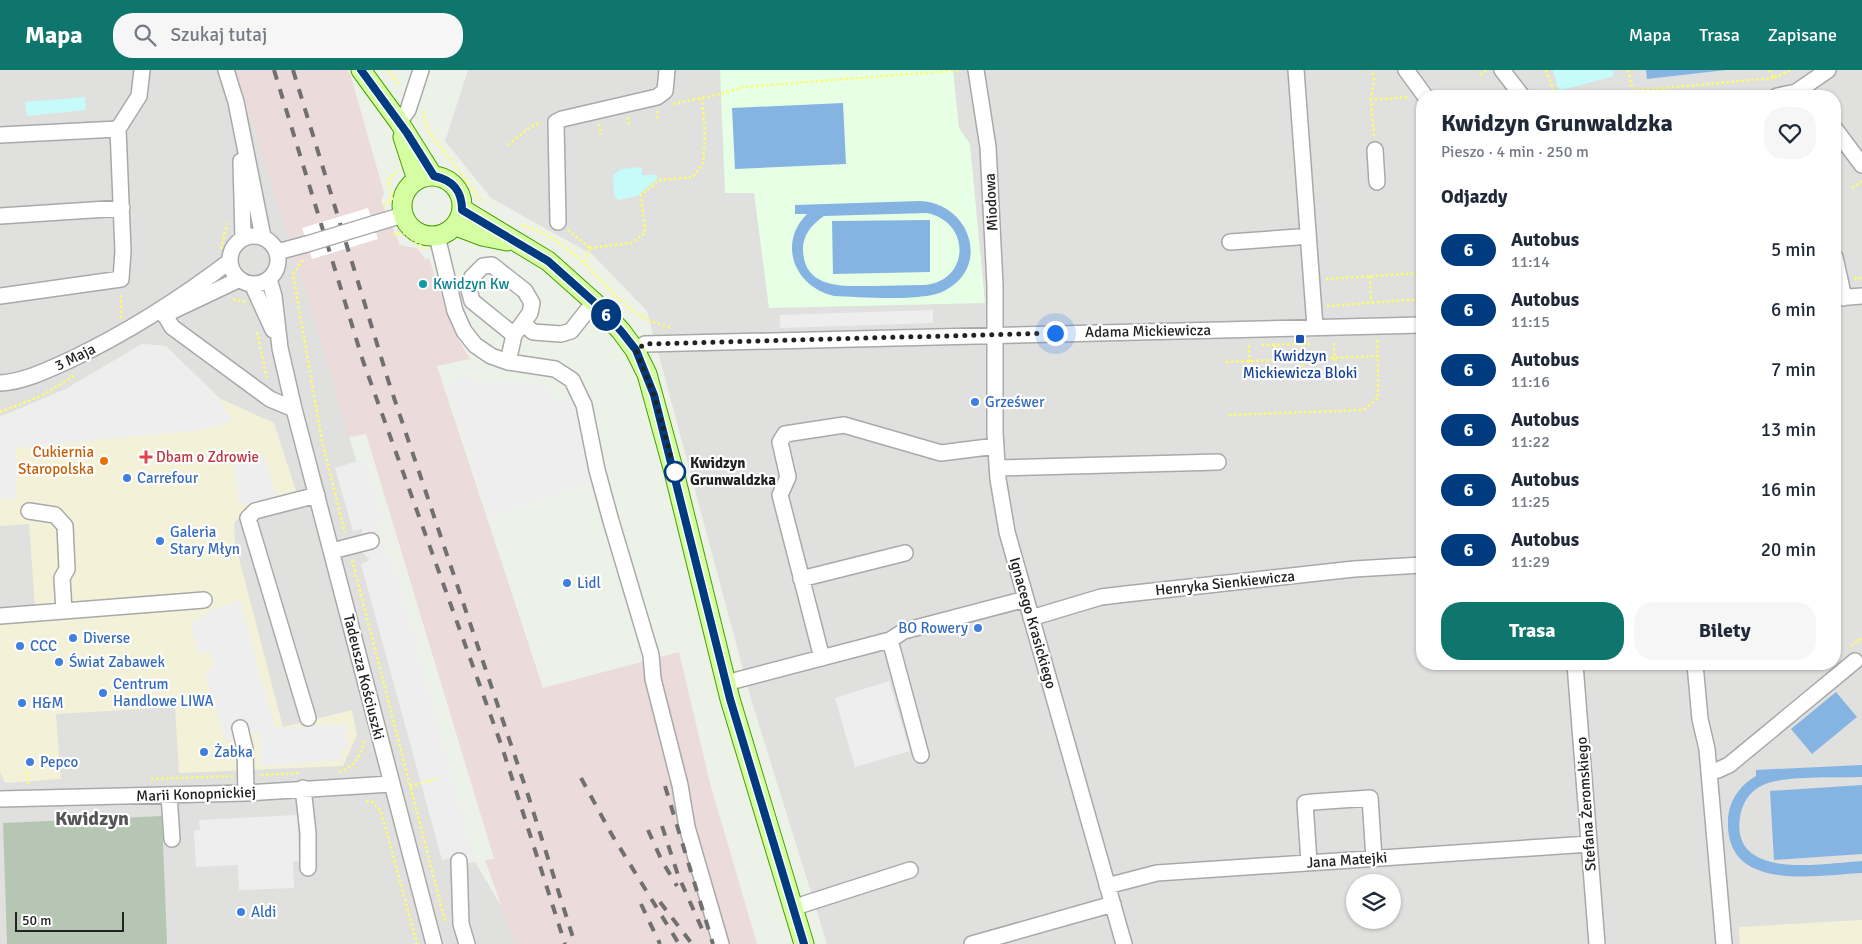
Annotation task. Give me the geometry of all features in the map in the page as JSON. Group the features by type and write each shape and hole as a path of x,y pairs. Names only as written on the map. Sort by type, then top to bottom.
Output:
{"main road":[{"path":"361,70 399,122 425,178"},
{"path":"425,178 443,178 458,190 459,218 450,231 437,236 419,234 409,226 403,215 402,207 406,191 425,178"},
{"path":"459,218 488,224 514,242 548,261 594,302 636,350 654,395 726,683 804,944"}],"street":[{"path":"0,296 121,279 123,250 118,129 139,96 142,70"},
{"path":"226,70 236,102 263,237"},
{"path":"399,122 408,110 422,70"},
{"path":"558,222 556,122 657,97 665,91 667,70"},
{"name":"Miodowa","path":"976,70 988,147 995,285 995,336"},
{"path":"1296,70 1315,327"},
{"path":"1406,70 1421,90"},
{"path":"1502,70 1517,90"},
{"path":"1809,90 1828,70"},
{"path":"240,122 243,238"},
{"path":"0,135 118,129"},
{"path":"1841,138 1862,165"},
{"path":"1375,150 1377,182"},
{"path":"0,216 122,208"},
{"path":"277,252 403,215"},
{"path":"437,236 455,310 464,331 475,345 490,356 508,362 555,369 572,380 584,405 597,470 651,655 653,679 680,785 687,827 720,944"},
{"path":"263,237 274,246 277,252 277,266 269,279 261,283 246,282 231,268 230,261 233,248 243,238 263,237"},
{"path":"1230,242 1298,237"},
{"name":"3 Maja","path":"0,383 33,375 54,367 146,320 230,261"},
{"name":"Tadeusza Kościuszki","path":"269,279 274,296 280,348 294,409 434,944"},
{"name":"3 Maja","path":"146,320 165,315 246,282"},
{"name":"Tadeusza Kościuszki","path":"246,282 280,348"},
{"path":"1841,298 1862,296"},
{"path":"508,362 518,329 561,334 571,331 594,302"},
{"path":"165,315 172,328 270,399 294,409"},
{"name":"Adama Mickiewicza","path":"636,350 645,344 1416,325"},
{"name":"Ignacego Krasickiego","path":"995,336 997,468 1007,532 1124,944"},
{"path":"822,658 780,495 788,477 780,442 785,434 844,425 942,453 996,446"},
{"path":"997,468 1218,462"},
{"path":"308,718 248,518 255,511 317,495"},
{"path":"29,511 55,515 66,526 67,569 62,578 64,611"},
{"path":"332,550 370,541"},
{"path":"801,579 905,553"},
{"name":"Henryka Sienkiewicza","path":"1031,618 1102,597 1354,569 1416,565"},
{"path":"726,683 890,640 904,631 1026,599"},
{"path":"0,616 204,600"},
{"path":"890,640 921,755"},
{"path":"1709,771 1718,770 1729,765 1855,661"},
{"name":"Stefana Żeromskiego","path":"1575,670 1597,944"},
{"path":"1696,670 1700,719 1704,729 1709,771 1724,944"},
{"path":"240,728 245,748 246,793"},
{"name":"Marii Konopnickiej","path":"0,799 246,793 391,784"},
{"path":"303,788 308,833 308,868"},
{"path":"169,795 172,839"},
{"path":"1309,862 1306,802 1370,798 1374,858"},
{"name":"Jana Matejki","path":"1107,886 1157,874 1589,844"},
{"path":"459,861 461,924 467,944"},
{"path":"792,908 910,870"},
{"path":"972,944 1112,904"}],"path":[{"path":"666,105 743,87 961,70"},
{"path":"1372,70 1374,80 1371,100 1375,150"},
{"path":"1480,75 1487,70"},
{"path":"1546,70 1554,90"},
{"path":"1628,70 1633,90"},
{"path":"1769,70 1774,78"},
{"path":"1644,90 1774,78 1791,70"},
{"path":"1371,100 1415,97 1410,90"},
{"path":"558,222 590,248 631,243 644,233 641,195 659,180 693,177 703,163 705,136 702,98"},
{"path":"656,107 658,121"},
{"path":"422,108 428,131 487,208"},
{"path":"508,145 539,122"},
{"path":"1852,188 1862,181"},
{"path":"521,224 562,244 584,262 634,312 645,319 682,330 683,343"},
{"path":"584,262 590,248"},
{"path":"1321,280 1416,273"},
{"path":"1370,276 1371,302"},
{"path":"121,279 121,320"},
{"path":"295,290 322,441 447,928"},
{"path":"1227,415 1363,410 1378,398 1377,340"},
{"path":"1334,342 1335,370"},
{"path":"1302,344 1302,372"},
{"path":"1249,345 1250,374"},
{"path":"1275,345 1276,376"},
{"path":"1226,362 1378,356"},
{"path":"27,772 29,785"},
{"path":"410,786 437,779"}],"shaded area":[{"path":"0,70 235,70 308,297 475,862 504,911 515,944 0,944"},
{"path":"235,70 347,70 350,73 384,193 381,201 400,245 417,248 425,259 429,258 452,328 470,359 437,366 543,688 679,652 710,783 757,944 515,944 485,860 494,859 366,434 349,437 308,297"},
{"path":"468,70 1862,70 1862,944 827,944 751,699 647,311 593,255 491,198 445,141"},
{"path":"720,70 953,70 959,128 970,144 985,303 769,308 754,193 725,193"},
{"path":"1553,70 1612,70 1614,76 1563,90 1559,90"},
{"path":"1646,70 1726,70 1647,79"},
{"path":"85,97 86,110 27,116 25,102"},
{"path":"843,103 846,164 735,169 732,108"},
{"path":"642,167 642,175 657,175 657,179 637,196 618,200 614,195 613,175 621,169"},
{"path":"920,201 937,204 952,213 962,224 969,238 971,253 968,267 959,280 944,291 922,297 834,296 820,291 809,284 800,274 795,263 792,251 793,238 798,226 807,214 795,214 795,205","holes":["927,213 942,219 952,228 958,240 959,252 957,264 950,274 938,282 923,285 839,285 819,279 811,273 805,264 804,240 812,227 824,216"]},
{"path":"930,220 930,272 833,274 832,221"},
{"path":"933,310 933,323 780,328 780,315"},
{"path":"142,344 166,346 219,398 274,423 298,497 245,511 234,523 235,543 283,727 352,710 357,735 343,766 179,773 175,707 56,714 61,779 5,783 0,772 0,622 36,620 29,524 0,526 0,417 66,389"},
{"path":"142,344 166,346 219,398 232,421 201,430 16,448 16,499 0,499 0,417 66,389"},
{"path":"465,376 477,382 542,383 549,390 553,403 569,398 596,481 489,518 446,383"},
{"path":"264,455 277,498 239,505 234,460"},
{"path":"364,459 384,523 376,526 385,556 392,555 475,862 453,867 451,858 442,860 361,564 370,560 363,553 357,553 352,540 361,535 362,529 353,531 335,468"},
{"path":"240,600 275,728 346,724 348,749 342,749 343,760 261,766 259,732 225,741 205,672 215,668 209,651 199,653 190,621"},
{"path":"889,681 910,751 855,767 835,698"},
{"path":"1836,692 1857,717 1812,754 1791,729"},
{"path":"1862,765 1862,777 1797,778 1763,785 1747,798 1740,817 1741,838 1750,852 1764,860 1783,864 1805,865 1862,861 1862,873 1822,876 1777,875 1758,870 1742,860 1731,845 1728,822 1732,801 1744,785 1756,776 1756,770"},
{"path":"1862,785 1862,854 1774,860 1770,791"},
{"path":"297,815 299,861 293,862 294,888 239,890 238,865 196,867 194,831 200,830 199,820"},
{"path":"162,816 167,944 7,944 3,823"},
{"path":"1862,920 1862,944 1740,944 1739,927"}],"pier":[{"path":"368,208 378,239 312,259 302,228"}],"railway":[{"path":"274,70 363,361 502,747 565,944"},
{"path":"293,70 389,383 528,795 575,944"},
{"path":"581,778 612,835 679,944"},
{"path":"665,786 713,944"},
{"path":"662,826 678,875 702,929"},
{"path":"648,830 662,861 677,886"},
{"path":"660,902 692,944"},
{"path":"641,904 660,944"}],"bus line":[{"name":"6","path":"361,70 407,133 434,176 452,183 458,190 462,200 462,210 548,261 594,302 636,350 654,395 730,699 804,944"}],"place":[{"name":"Kwidzyn Kw","path":"423,284"},
{"name":"Kwidzyn Mickiewicza Bloki","path":"1300,339"},
{"name":"Grześwer","path":"975,402"},
{"name":"Dbam o Zdrowie","path":"146,457"},
{"name":"Cukiernia Staropolska","path":"104,461"},
{"name":"Kwidzyn Grunwaldzka","path":"675,472"},
{"name":"Carrefour","path":"127,478"},
{"name":"Galeria Stary Młyn","path":"160,541"},
{"name":"Lidl","path":"567,583"},
{"name":"BO Rowery","path":"978,628"},
{"name":"Diverse","path":"73,638"},
{"name":"CCC","path":"20,646"},
{"name":"Świat Zabawek","path":"59,662"},
{"name":"Centrum Handlowe LIWA","path":"103,693"},
{"name":"H&M","path":"22,703"},
{"name":"Żabka","path":"204,752"},
{"name":"Pepco","path":"30,762"},
{"name":"Aldi","path":"241,912"}],"district":[{"name":"Kwidzyn","path":"92,818"}],"route":[{"path":"675,472 654,395 636,350 645,344 1055,333"}]}
